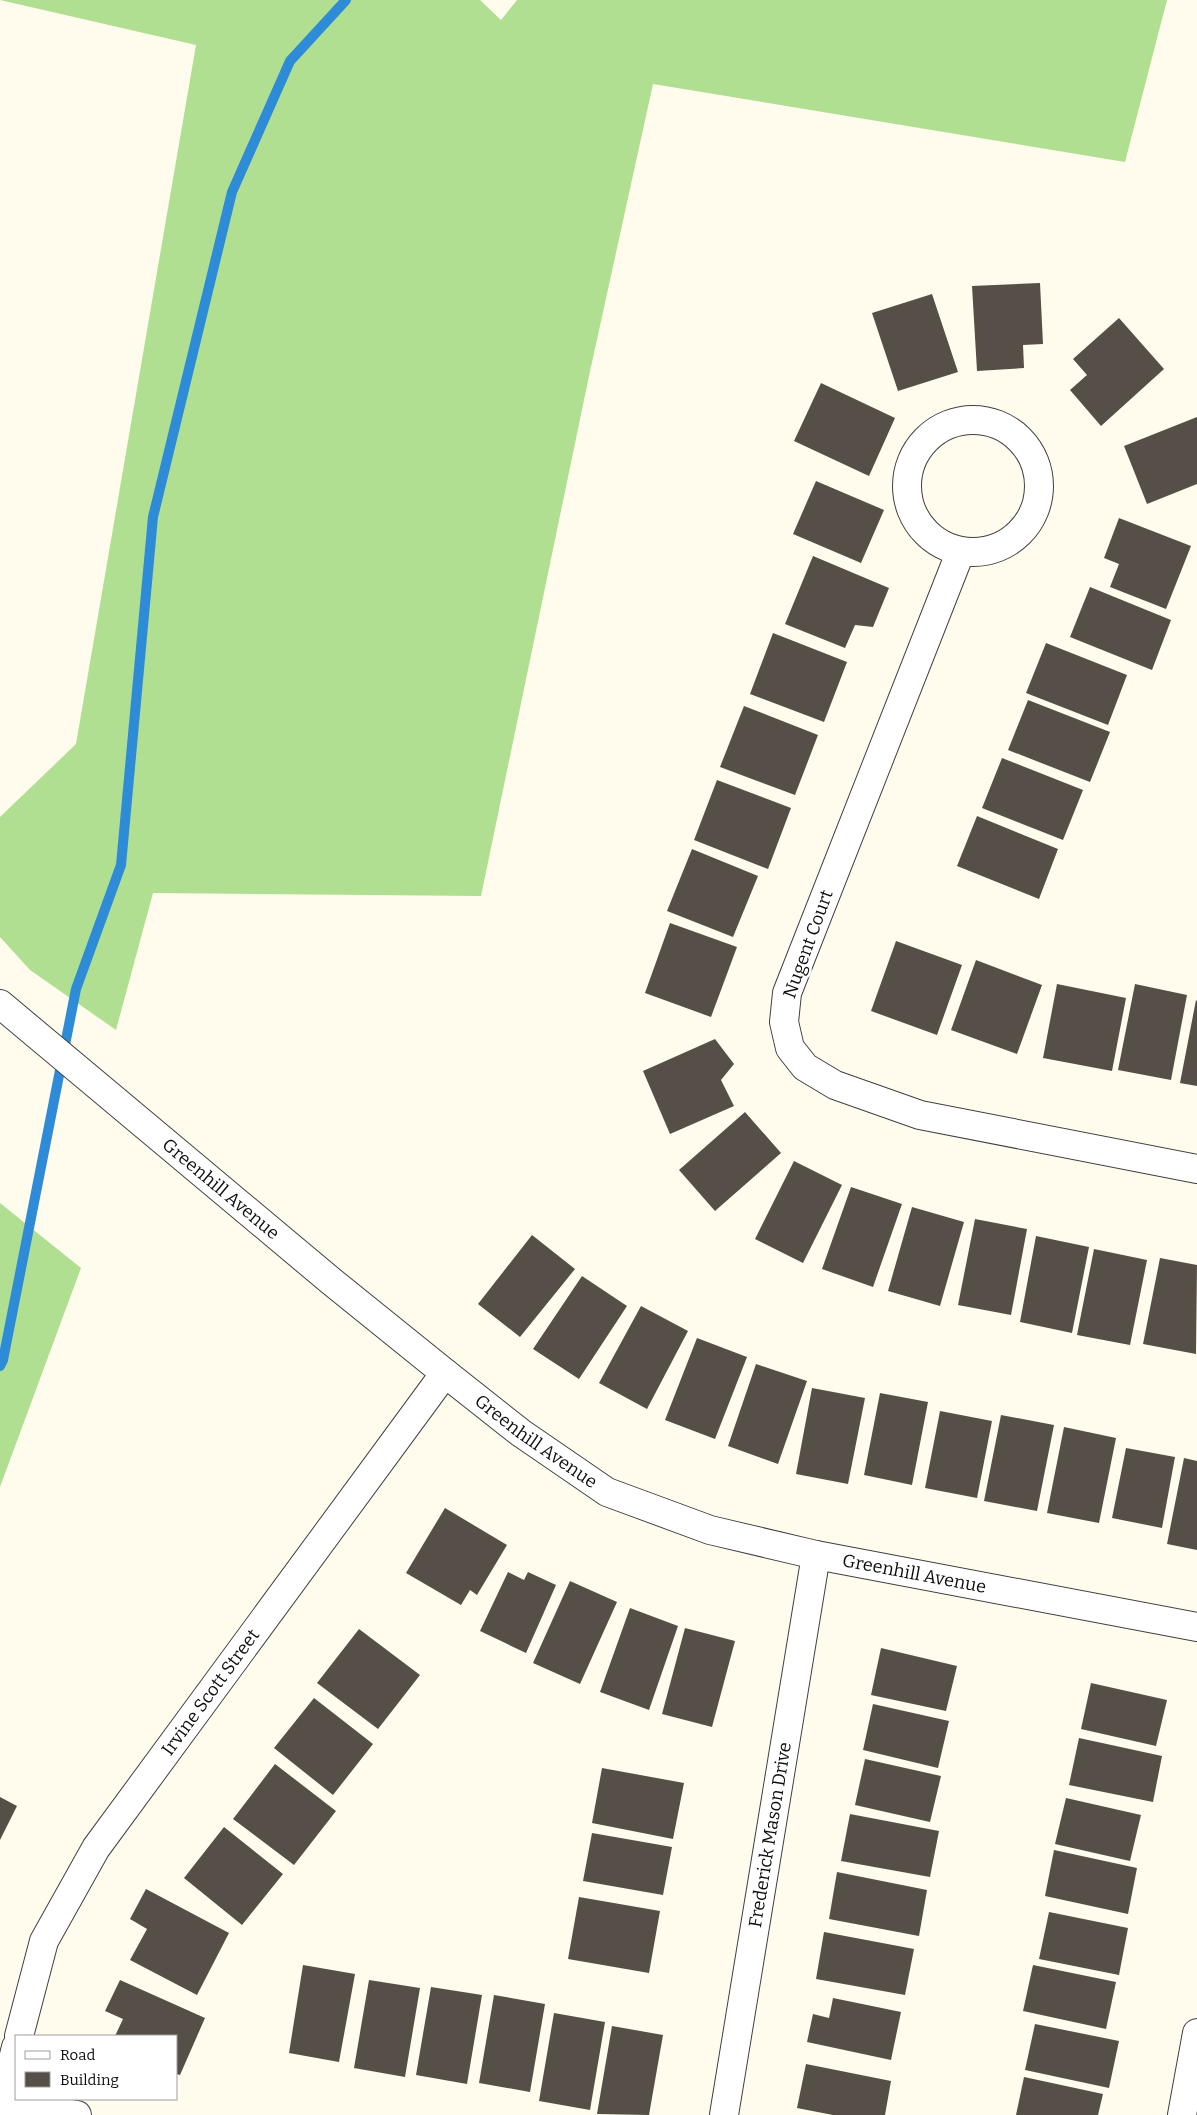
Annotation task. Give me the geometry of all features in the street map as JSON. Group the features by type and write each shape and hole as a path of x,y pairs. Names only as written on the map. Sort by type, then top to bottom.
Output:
{"street":[{"path":"964,419 987,420 1008,429 1026,444 1038,472 1040,486 1037,506 1027,525 1012,540 993,549 960,553 933,539 919,524 910,504 906,482 912,459 924,440 942,426 964,419"},
{"name":"Nugent Court","path":"960,553 787,993 784,1022 790,1048 805,1067 836,1084 920,1115 1197,1169"},
{"name":"Greenhill Avenue","path":"0,1004 331,1281 521,1434 607,1492 710,1530 816,1554 1197,1627"},
{"name":"Irvine Scott Street","path":"19,2035 44,1942 96,1848 446,1373"},
{"name":"Frederick Mason Drive","path":"724,2115 816,1554"},
{"path":"1182,2115 1197,2033"},
{"path":"15,2052 1,2107 77,2115"}],"green space":[{"path":"0,0 480,0 501,20 517,0 1167,0 1125,162 653,84 589,376 481,896 153,893 116,1030 30,970 0,937 0,817 76,744 196,45"},
{"path":"0,1203 81,1268 0,1487"}],"building":[{"path":"1040,283 1043,344 1023,345 1024,368 977,371 972,286"},
{"path":"932,294 958,372 898,391 872,313"},
{"path":"1119,318 1164,369 1101,426 1070,390 1087,375 1073,359"},
{"path":"821,383 895,418 869,476 794,441"},
{"path":"1197,417 1197,484 1147,504 1124,446"},
{"path":"816,481 884,510 861,563 793,534"},
{"path":"1119,518 1191,546 1166,609 1110,587 1119,564 1104,558"},
{"path":"813,556 889,588 873,627 855,625 845,648 785,624"},
{"path":"1090,587 1171,620 1152,670 1070,637"},
{"path":"773,633 847,662 824,722 750,694"},
{"path":"1046,643 1127,675 1108,725 1026,693"},
{"path":"1028,700 1110,732 1090,782 1008,750"},
{"path":"744,706 818,735 795,795 720,767"},
{"path":"1002,758 1083,790 1063,840 982,808"},
{"path":"717,780 791,808 768,869 694,840"},
{"path":"977,816 1058,849 1039,899 957,866"},
{"path":"692,849 758,876 733,937 667,911"},
{"path":"670,923 737,947 711,1017 645,993"},
{"path":"896,941 962,965 937,1035 871,1011"},
{"path":"976,960 1042,985 1017,1054 951,1030"},
{"path":"1057,984 1126,998 1112,1071 1043,1058"},
{"path":"1135,984 1187,995 1171,1080 1118,1070"},
{"path":"1197,1001 1197,1086 1180,1083"},
{"path":"715,1039 734,1064 721,1080 734,1106 670,1134 643,1071"},
{"path":"745,1112 781,1153 715,1211 679,1170"},
{"path":"794,1161 842,1185 803,1263 755,1239"},
{"path":"851,1187 902,1204 873,1287 822,1269"},
{"path":"912,1207 964,1222 940,1306 888,1291"},
{"path":"975,1219 1027,1229 1011,1315 958,1305"},
{"path":"532,1235 575,1269 520,1337 478,1304"},
{"path":"1036,1236 1089,1247 1072,1333 1020,1322"},
{"path":"1094,1249 1147,1260 1130,1345 1077,1335"},
{"path":"1160,1258 1197,1265 1196,1354 1143,1344"},
{"path":"582,1276 627,1306 579,1379 533,1349"},
{"path":"641,1306 688,1331 647,1409 599,1383"},
{"path":"697,1338 747,1357 715,1439 665,1420"},
{"path":"756,1364 807,1381 778,1464 728,1446"},
{"path":"812,1388 865,1398 848,1484 796,1474"},
{"path":"880,1393 928,1402 912,1485 864,1475"},
{"path":"940,1411 992,1421 977,1498 925,1488"},
{"path":"1001,1415 1054,1425 1037,1511 984,1501"},
{"path":"1064,1427 1116,1438 1099,1523 1047,1513"},
{"path":"1126,1448 1175,1457 1162,1528 1112,1518"},
{"path":"1184,1458 1197,1461 1197,1550 1167,1544"},
{"path":"445,1508 507,1545 477,1595 470,1590 461,1605 406,1573"},
{"path":"508,1572 524,1580 528,1572 556,1585 526,1653 480,1631"},
{"path":"570,1581 617,1602 580,1684 533,1663"},
{"path":"630,1608 678,1626 649,1710 600,1692"},
{"path":"685,1628 735,1641 712,1727 662,1714"},
{"path":"359,1629 420,1675 378,1729 317,1683"},
{"path":"881,1648 957,1666 946,1711 871,1695"},
{"path":"1091,1683 1167,1700 1156,1746 1081,1729"},
{"path":"314,1698 373,1744 333,1795 274,1748"},
{"path":"873,1704 949,1721 938,1768 863,1750"},
{"path":"1079,1738 1162,1756 1153,1802 1069,1785"},
{"path":"865,1759 941,1776 930,1822 855,1805"},
{"path":"275,1764 336,1811 294,1865 233,1819"},
{"path":"602,1768 684,1783 673,1839 592,1823"},
{"path":"0,1797 17,1806 0,1840"},
{"path":"1066,1798 1141,1815 1130,1861 1055,1844"},
{"path":"850,1814 939,1831 930,1877 841,1861"},
{"path":"224,1827 283,1874 242,1925 184,1878"},
{"path":"592,1833 672,1847 663,1895 583,1881"},
{"path":"1054,1850 1137,1868 1128,1914 1045,1896"},
{"path":"837,1872 927,1890 919,1936 829,1919"},
{"path":"146,1889 229,1933 197,1995 130,1960 147,1929 130,1919"},
{"path":"579,1897 660,1911 649,1973 568,1959"},
{"path":"1049,1912 1128,1928 1119,1975 1039,1959"},
{"path":"824,1932 914,1949 905,1995 816,1979"},
{"path":"303,1965 355,1974 339,2062 289,2053"},
{"path":"1033,1965 1116,1982 1106,2029 1023,2011"},
{"path":"120,1980 205,2018 180,2075 178,2074 178,2035 115,2035 123,2019 105,2011"},
{"path":"369,1980 420,1988 405,2077 354,2068"},
{"path":"431,1987 482,1995 467,2084 416,2075"},
{"path":"494,1995 545,2004 530,2092 479,2083"},
{"path":"833,1998 901,2012 891,2060 807,2042 813,2014 829,2018"},
{"path":"554,2013 605,2022 590,2110 539,2101"},
{"path":"1035,2024 1119,2041 1109,2088 1025,2070"},
{"path":"612,2026 663,2035 649,2115 597,2114"},
{"path":"806,2064 891,2081 885,2115 833,2115 797,2108"},
{"path":"1024,2077 1103,2094 1098,2115 1016,2115"}],"waterway":[{"path":"0,1366 3,1360 76,989 121,865 153,517 232,192 290,61 346,0"}]}
